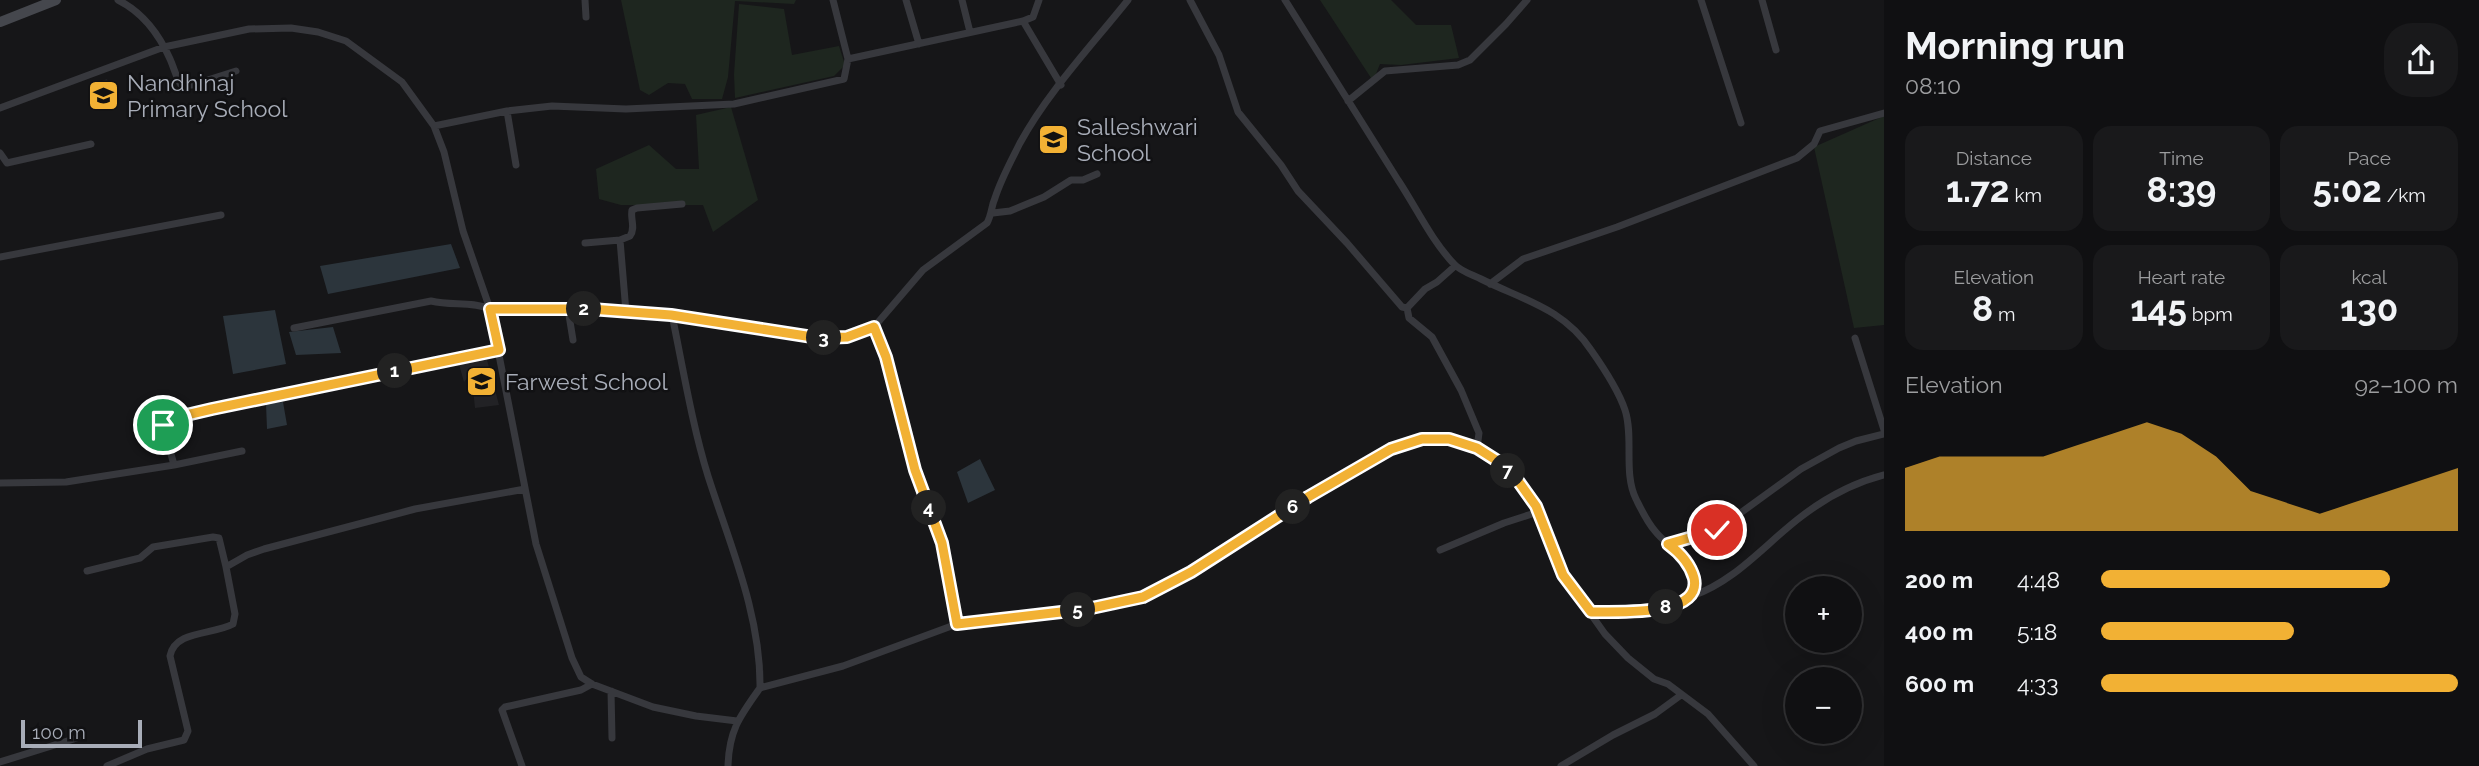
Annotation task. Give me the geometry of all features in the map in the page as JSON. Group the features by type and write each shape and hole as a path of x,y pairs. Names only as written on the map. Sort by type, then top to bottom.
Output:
{"street":[{"path":"0,22 55,0"},
{"path":"118,0 138,12 164,47 181,85 192,85 236,71"},
{"path":"584,0 586,17"},
{"path":"434,127 507,111 552,106 626,109 734,104 844,79 848,60 833,0"},
{"path":"906,0 919,44"},
{"path":"962,0 970,32"},
{"path":"848,60 1023,21 1033,17 1039,0"},
{"path":"294,328 431,301 447,305 477,303 490,309 568,309 671,315 819,338 847,337 874,327 922,270 987,223 993,213 993,201 1021,142 1037,116 1128,0"},
{"path":"1190,0 1219,55 1238,113 1282,165 1298,191 1348,243 1402,307 1407,308"},
{"path":"1285,0 1455,266 1564,319 1590,348 1625,410 1631,484 1635,497 1654,530 1679,553 1692,573 1695,583 1692,596"},
{"path":"1348,101 1385,71 1458,65 1470,60 1527,0"},
{"path":"1701,0 1741,124"},
{"path":"1762,0 1776,50"},
{"path":"1023,21 1061,85"},
{"path":"0,108 164,47 249,29 291,28 318,32 346,41 402,82 434,127 444,152 463,231 490,309 536,544 572,658 582,677 592,684 653,707 737,721"},
{"path":"507,111 516,165"},
{"path":"1490,284 1523,260 1797,158 1815,144 1820,131 1884,113"},
{"path":"0,153 7,163 91,144"},
{"path":"993,213 1010,211 1071,180 1083,180 1097,174"},
{"path":"585,243 620,240 630,236 633,232 632,210 682,204"},
{"path":"0,257 221,215"},
{"path":"620,240 626,312"},
{"path":"1407,308 1425,289 1455,266"},
{"path":"1407,308 1409,318 1432,337 1461,390 1479,433 1477,448"},
{"path":"568,309 573,341"},
{"path":"671,315 707,474 739,565 760,659 760,688 737,721 729,748 729,766"},
{"path":"874,327 886,357 915,470 942,543 957,624"},
{"path":"1668,544 1717,530 1801,469 1847,444 1884,432 1855,338"},
{"path":"174,465 162,421 499,350"},
{"path":"760,688 843,666 957,624 1087,609 1143,597 1191,572 1308,497 1391,449 1422,439 1449,439 1477,448 1499,462 1516,478 1536,505 1563,575 1605,634 1628,658 1654,679 1668,684 1709,714 1754,766"},
{"path":"0,483 66,482 242,451"},
{"path":"1591,612 1642,611 1685,602 1747,563 1802,516 1829,497 1858,483 1884,475"},
{"path":"226,567 264,549 415,509 525,489"},
{"path":"1440,550 1535,513 1536,505"},
{"path":"88,571 140,558 153,547 219,538 235,614 233,624 180,639 172,648 170,656 188,731 187,737 146,749 107,766"},
{"path":"522,766 502,710 580,690 592,684"},
{"path":"611,691 612,737"},
{"path":"1561,766 1655,713 1681,695"},
{"path":"0,762 77,738"}],"shaded area":[{"path":"621,0 796,0 794,4 735,1 728,77 722,99 692,99 685,84 668,83 649,95 640,90"},
{"path":"1320,0 1391,0 1416,25 1451,25 1459,58 1401,65 1380,64 1373,81"},
{"path":"739,4 784,9 792,55 839,46 845,65 834,76 735,98"},
{"name":"Nandhinaj Primary School","path":"107,79 117,104 101,110 91,85"},
{"path":"731,107 758,200 713,232 703,205 621,205 599,199 596,169 649,145 676,169 699,169 696,115"},
{"path":"1884,116 1884,325 1854,328 1814,147"},
{"path":"451,244 460,268 328,294 320,266"},
{"path":"275,310 286,364 233,374 223,316"},
{"path":"333,327 341,353 296,355 289,332"},
{"name":"Farwest School","path":"486,356 499,405 475,408 472,380 469,376 464,382 458,361"},
{"path":"283,402 287,425 267,429 266,404"},
{"path":"980,459 995,490 968,503 957,472"}],"place":[{"name":"Nandhinaj Primary School","path":"104,95"},
{"name":"Salleshwari School","path":"1054,139"},
{"name":"Farwest School","path":"482,381"}],"route":[{"path":"163,425 162,421 165,420 212,409 499,350 490,309 591,309 671,315 819,338 847,337 874,327 886,357 915,470 942,543 957,624 1087,609 1143,597 1191,572 1349,472 1391,449 1422,439 1449,439 1477,448 1499,462 1516,478 1536,506 1563,575 1591,612 1642,611 1685,602 1692,596 1695,583 1686,562 1675,548 1668,544 1717,530"}]}
